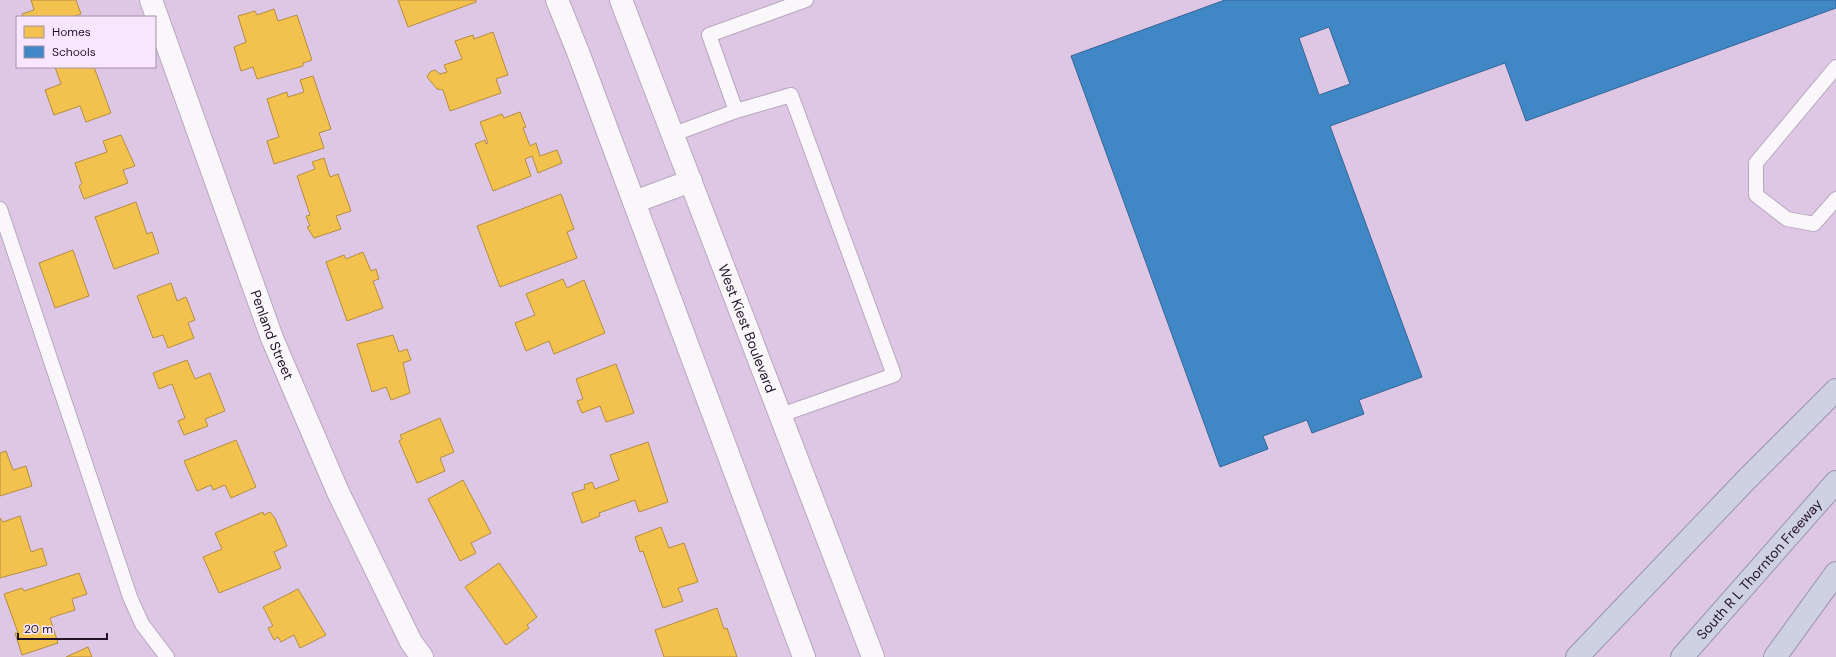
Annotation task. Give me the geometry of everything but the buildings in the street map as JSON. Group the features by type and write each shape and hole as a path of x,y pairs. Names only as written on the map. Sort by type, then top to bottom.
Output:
{"highway":[{"path":"1577,657 1745,482 1836,390"},
{"name":"South R L Thornton Freeway","path":"1682,657 1836,482"},
{"path":"1775,657 1836,572"}],"main road":[{"name":"Penland Street","path":"151,0 272,338 338,492 411,642 422,657"},
{"path":"557,0 804,657"},
{"name":"West Kiest Boulevard","path":"621,0 782,415 873,657"},
{"path":"634,202 691,180"}],"lane":[{"path":"736,110 709,35 806,0"},
{"path":"1836,67 1756,163 1756,195 1787,219 1814,224 1836,199"},
{"path":"674,134 736,110 791,95 894,375 782,415"},
{"path":"0,209 130,597 142,624 167,657"}]}
